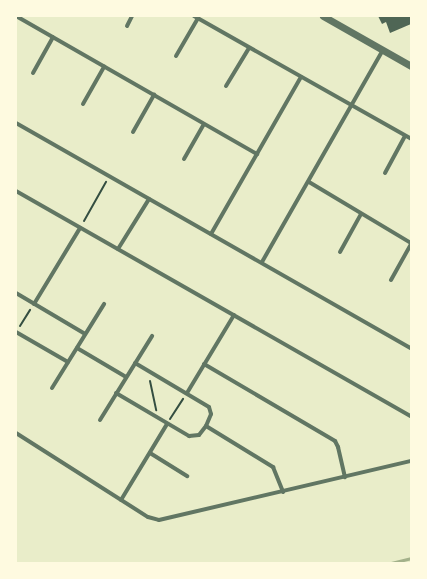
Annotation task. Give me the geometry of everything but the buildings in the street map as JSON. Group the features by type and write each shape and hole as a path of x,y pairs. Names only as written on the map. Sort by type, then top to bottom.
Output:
{"street":[{"path":"16,16 257,154"},
{"path":"127,26 132,16"},
{"path":"323,16 411,66"},
{"path":"176,56 196,17 411,139"},
{"path":"33,73 53,37"},
{"path":"226,86 249,48"},
{"path":"262,262 383,50"},
{"path":"83,104 104,67"},
{"path":"211,234 301,77"},
{"path":"133,132 154,95"},
{"path":"16,123 411,348"},
{"path":"184,159 204,124"},
{"path":"385,173 405,136"},
{"path":"308,182 411,243 391,280"},
{"path":"16,191 411,416"},
{"path":"118,249 149,199"},
{"path":"340,252 361,214"},
{"path":"34,304 80,228"},
{"path":"16,293 85,334"},
{"path":"52,388 104,304"},
{"path":"186,393 234,315"},
{"path":"16,332 68,362"},
{"path":"100,420 152,336"},
{"path":"77,348 126,377"},
{"path":"116,393 167,424 193,437 199,435 206,426 211,414 210,409 135,362"},
{"path":"204,364 335,441 338,447 345,477"},
{"path":"121,500 167,424"},
{"path":"206,426 273,467 283,492"},
{"path":"16,433 148,517 159,520 411,461"},
{"path":"150,453 187,476"}],"path":[{"path":"80,228 109,176"},
{"path":"16,332 34,304"},
{"path":"148,370 157,413"},
{"path":"167,424 186,393"}],"waterway":[{"path":"391,563 411,558"}]}
